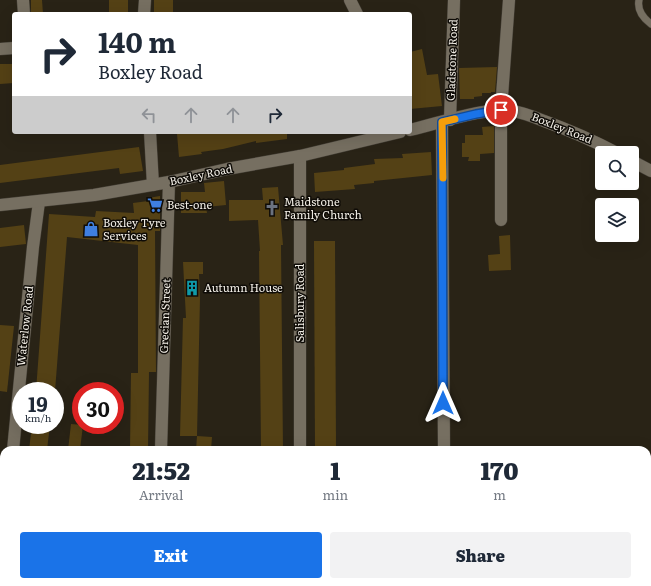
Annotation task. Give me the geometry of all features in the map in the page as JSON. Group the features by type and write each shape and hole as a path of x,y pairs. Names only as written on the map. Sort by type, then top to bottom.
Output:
{"street":[{"path":"23,0 24,12"},
{"path":"144,12 145,0"},
{"path":"350,0 356,12"},
{"name":"Gladstone Road","path":"444,446 446,121 454,0"},
{"path":"501,220 501,110 509,0"},
{"path":"0,49 12,48"},
{"name":"Boxley Road","path":"412,130 501,110 525,114 604,146"},
{"path":"150,134 154,185"},
{"name":"Boxley Road","path":"0,206 39,202 154,185 227,169 300,156 377,135"},
{"name":"Salisbury Road","path":"300,156 300,446"},
{"path":"639,165 651,171"},
{"name":"Grecian Street","path":"161,446 169,182"},
{"name":"Waterlow Road","path":"13,446 33,247 39,202"}],"lane":[{"path":"639,0 638,4 640,12 651,24"}],"building":[{"path":"31,0 42,0 43,12 31,12"},
{"path":"109,0 128,0 128,12 109,12"},
{"path":"154,0 173,0 173,12 154,12"},
{"path":"422,49 427,75 438,74 442,106 412,109 412,52"},
{"path":"0,64 12,64 12,83 0,84"},
{"path":"497,67 495,92 482,93 482,96 474,97 474,99 460,99 459,68"},
{"path":"494,126 494,153 480,154 480,161 468,161 469,157 462,157 462,143 465,143 465,135 483,135 482,127"},
{"path":"177,134 287,134 287,139 256,143 256,141 223,149 201,152 202,154 179,157"},
{"path":"139,147 143,171 120,174 119,168 0,183 0,165"},
{"path":"431,152 432,175 374,181 374,183 354,185 355,189 315,192 314,173 344,170 344,168 375,164 374,159 403,158 402,154"},
{"path":"224,181 226,205 206,207 207,213 181,213 181,192 205,192 204,183"},
{"path":"278,187 283,245 281,245 283,446 261,446 260,251 258,220 229,221 229,200 263,200 262,188"},
{"path":"160,196 160,231 155,231 156,372 149,372 148,446 130,446 131,373 138,373 138,245 67,237 56,382 37,382 49,214 95,217 96,211 134,213 133,203 148,201 148,198"},
{"path":"24,225 26,244 0,247 0,228"},
{"path":"510,235 511,270 489,271 488,255 500,254 499,236"},
{"path":"314,241 335,241 336,446 315,446"},
{"path":"183,262 203,262 203,274 199,274 200,298 197,436 180,436 183,318 186,318"},
{"path":"0,325 14,326 7,392 0,391"},
{"path":"71,424 72,434 82,434 80,446 68,446"},
{"path":"31,434 49,434 47,446 29,446"},
{"path":"197,436 212,437 211,446 196,446"}],"slow traffic":[{"path":"443,178 442,122 455,119"}],"place":[{"name":"Best-one","path":"155,205"},
{"name":"Maidstone Family Church","path":"272,208"},
{"name":"Boxley Tyre Services","path":"91,229"},
{"name":"Autumn House","path":"192,288"}],"route":[{"path":"443,403 442,122 501,110"}]}
